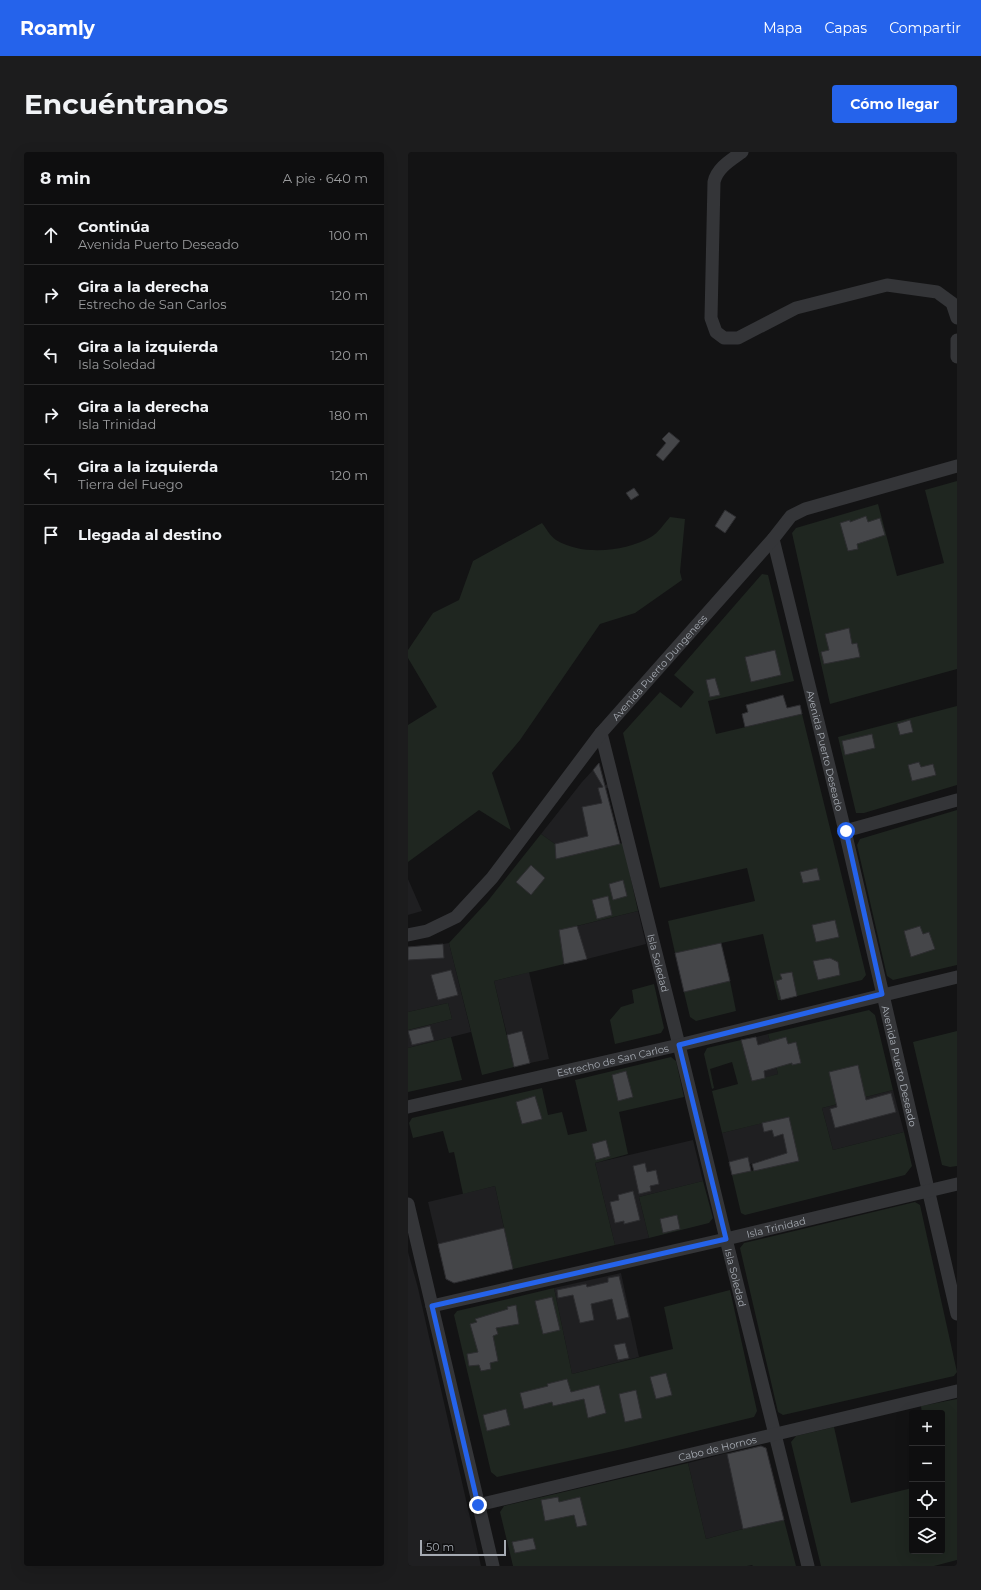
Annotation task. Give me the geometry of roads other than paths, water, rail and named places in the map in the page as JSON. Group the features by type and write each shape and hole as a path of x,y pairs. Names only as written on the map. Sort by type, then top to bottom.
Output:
{"street":[{"path":"742,152 728,161 715,175 711,318 716,332 724,338 738,338 796,308 887,285 937,292 952,303 957,318"},
{"path":"957,340 957,357"},
{"name":"Avenida Puerto Dungeness","path":"408,935 427,931 456,917 492,878 601,733 773,539 790,516 805,509 957,466"},
{"name":"Avenida Puerto Deseado","path":"773,539 846,831 882,994 957,1314"},
{"name":"Isla Soledad","path":"601,733 808,1566"},
{"path":"846,831 957,800"},
{"name":"Estrecho de San Carlos","path":"408,1107 679,1045 882,994 957,977"},
{"name":"Isla Trinidad","path":"432,1306 726,1239 957,1184"},
{"path":"408,1204 493,1566"},
{"name":"Cabo de Hornos","path":"478,1505 957,1391"}]}
